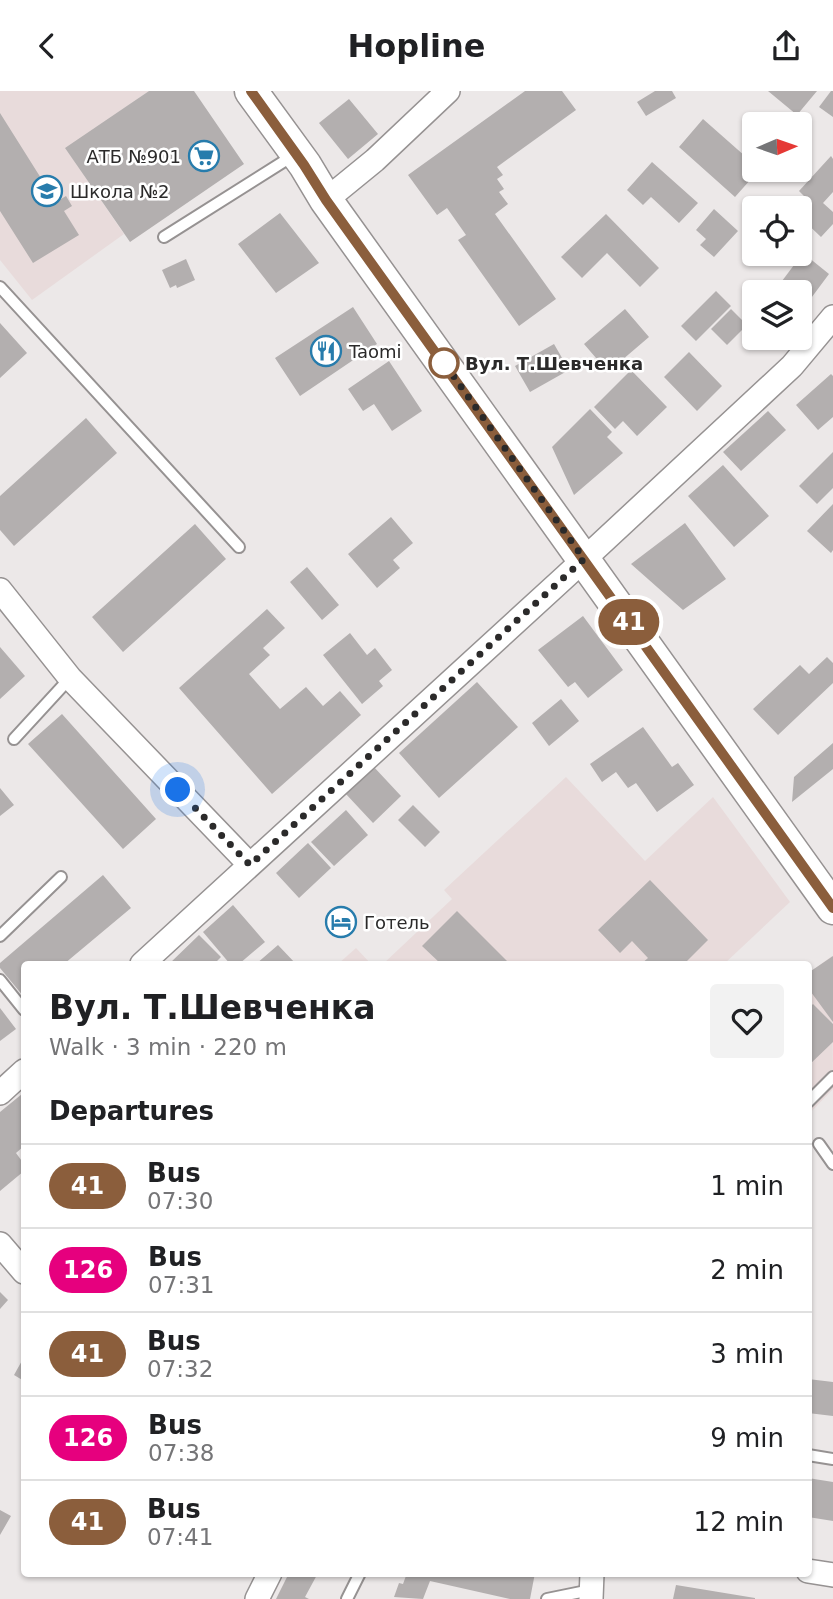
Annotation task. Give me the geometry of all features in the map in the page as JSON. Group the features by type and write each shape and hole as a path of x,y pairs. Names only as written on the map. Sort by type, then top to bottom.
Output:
{"main road":[{"path":"251,91 326,200 833,908"}],"street":[{"path":"326,200 375,160 448,91"},
{"path":"145,961 792,366 833,317"},
{"path":"0,590 70,678 250,865"},
{"path":"0,1093 21,1074"},
{"path":"0,1244 21,1268"},
{"path":"812,1572 833,1575"},
{"path":"257,1599 268,1577"}],"lane":[{"path":"164,237 296,154"},
{"path":"0,287 239,547"},
{"path":"14,739 70,678"},
{"path":"0,936 61,877"},
{"path":"0,980 21,1006"},
{"path":"812,1098 833,1077"},
{"path":"819,1144 833,1164"},
{"path":"812,1455 833,1459"},
{"path":"347,1599 358,1577"},
{"path":"547,1599 591,1587"}],"shaded area":[{"name":"Школа №2","path":"0,91 149,91 66,149 124,234 32,300 0,260"},
{"path":"566,777 645,861 713,797 790,902 727,961 386,961 452,899 444,890"},
{"path":"356,948 368,961 341,961"},
{"path":"832,956 833,1089 812,1111 812,971"}],"building":[{"path":"149,91 194,91 244,164 130,242 65,148"},
{"path":"525,91 562,91 576,110 497,167 503,175 497,179 504,189 499,192 508,204 495,214 556,299 519,326 458,240 466,235 447,208 437,215 408,175"},
{"path":"655,91 672,91 676,98 646,116 637,102"},
{"path":"768,91 817,91 800,112 793,112"},
{"path":"833,91 833,117 819,107"},
{"path":"349,99 378,134 348,159 319,123"},
{"path":"0,113 56,202 66,196 72,206 64,211 79,235 33,263 0,211"},
{"path":"703,119 742,153 742,182 748,182 735,197 679,147"},
{"path":"831,156 833,192 823,203 833,212 833,224 821,237 812,228 812,196 804,196 799,191 807,182 812,182 812,177"},
{"path":"652,162 698,203 679,223 651,197 643,205 627,190"},
{"path":"714,209 738,231 714,257 700,245 706,239 696,230"},
{"path":"280,213 319,263 276,293 238,244"},
{"path":"606,214 659,268 640,287 607,253 582,278 561,257"},
{"path":"186,259 195,280 177,288 176,285 170,288 162,270"},
{"path":"812,260 829,274 812,297 812,280 783,280 793,266 812,266"},
{"path":"716,291 731,306 696,341 681,326"},
{"name":"Taomi","path":"353,307 377,344 300,396 275,358"},
{"path":"625,309 649,337 608,372 584,344"},
{"path":"731,309 742,320 742,330 727,345 711,329"},
{"path":"0,323 27,353 0,378"},
{"path":"554,344 569,370 530,392 515,366"},
{"path":"689,352 722,386 697,411 664,377"},
{"path":"389,361 422,411 392,431 374,404 363,411 348,389"},
{"path":"631,370 667,407 637,436 623,421 615,429 594,407"},
{"path":"831,374 833,417 818,430 796,405"},
{"path":"590,409 612,432 607,437 623,453 574,495 552,447"},
{"path":"768,411 786,430 741,471 723,452"},
{"path":"86,418 117,453 14,546 0,530 0,496"},
{"path":"833,452 833,488 817,504 799,486"},
{"path":"723,465 769,516 734,547 688,496"},
{"path":"833,504 833,550 831,553 807,531"},
{"path":"391,517 413,543 393,560 400,568 377,588 348,554"},
{"path":"685,523 726,579 683,610 631,564"},
{"path":"195,524 226,559 123,652 92,617"},
{"path":"307,567 339,605 322,620 290,582"},
{"path":"267,609 285,628 263,648 270,655 249,674 280,709 306,687 323,706 340,691 361,715 272,794 179,688"},
{"path":"583,616 623,670 588,698 575,682 568,687 538,650"},
{"path":"350,633 367,655 375,648 392,670 379,681 383,686 362,704 323,655"},
{"path":"0,647 25,676 0,699"},
{"path":"827,657 833,663 833,683 778,735 753,709 800,665 809,674"},
{"path":"477,682 518,727 439,798 399,753"},
{"path":"561,699 579,721 549,746 532,723"},
{"path":"62,714 156,819 123,849 28,744"},
{"path":"643,727 672,767 678,763 694,785 657,812 636,783 628,788 616,772 602,782 590,764"},
{"path":"833,743 833,769 792,802 794,777"},
{"path":"373,766 401,796 373,823 345,793"},
{"path":"0,788 14,805 0,816"},
{"path":"413,805 440,832 425,847 398,820"},
{"path":"346,810 368,835 334,866 311,842"},
{"path":"308,843 331,868 299,898 276,873"},
{"path":"103,875 131,908 68,961 21,961 21,993 0,968 0,963"},
{"path":"650,880 708,940 687,961 644,961 648,958 632,941 620,953 598,930"},
{"path":"233,905 265,942 243,961 227,961 203,932"},
{"path":"457,911 507,961 438,961 422,946"},
{"path":"199,935 221,957 217,961 172,961"},
{"path":"278,945 293,961 259,961"},
{"path":"833,956 833,1022 812,993 812,970"},
{"path":"812,1005 833,1024 833,1042 812,1062"},
{"path":"0,1008 16,1029 0,1041"},
{"path":"21,1095 21,1149 16,1153 21,1160 21,1174 0,1191 0,1112"},
{"path":"0,1292 8,1300 0,1309"},
{"path":"21,1362 21,1379 14,1375"},
{"path":"812,1379 833,1382 833,1416 812,1413"},
{"path":"812,1479 833,1482 833,1521 812,1518"},
{"path":"0,1510 11,1516 0,1535"},
{"path":"287,1577 316,1577 305,1597 309,1599 276,1599"},
{"path":"406,1577 534,1577 530,1599 510,1599 430,1581 423,1599 394,1597 399,1583 403,1584"},
{"path":"676,1585 755,1598 755,1599 673,1599"}],"bus line":[{"name":"41","path":"251,91 326,200 833,908"}],"place":[{"name":"АТБ №901","path":"204,156"},
{"name":"Школа №2","path":"47,191"},
{"name":"Taomi","path":"326,351"},
{"name":"Вул. Т.Шевченка","path":"444,363"},
{"name":"Готель","path":"341,922"}],"route":[{"path":"178,790 250,865 584,559 440,357 444,363"}]}
